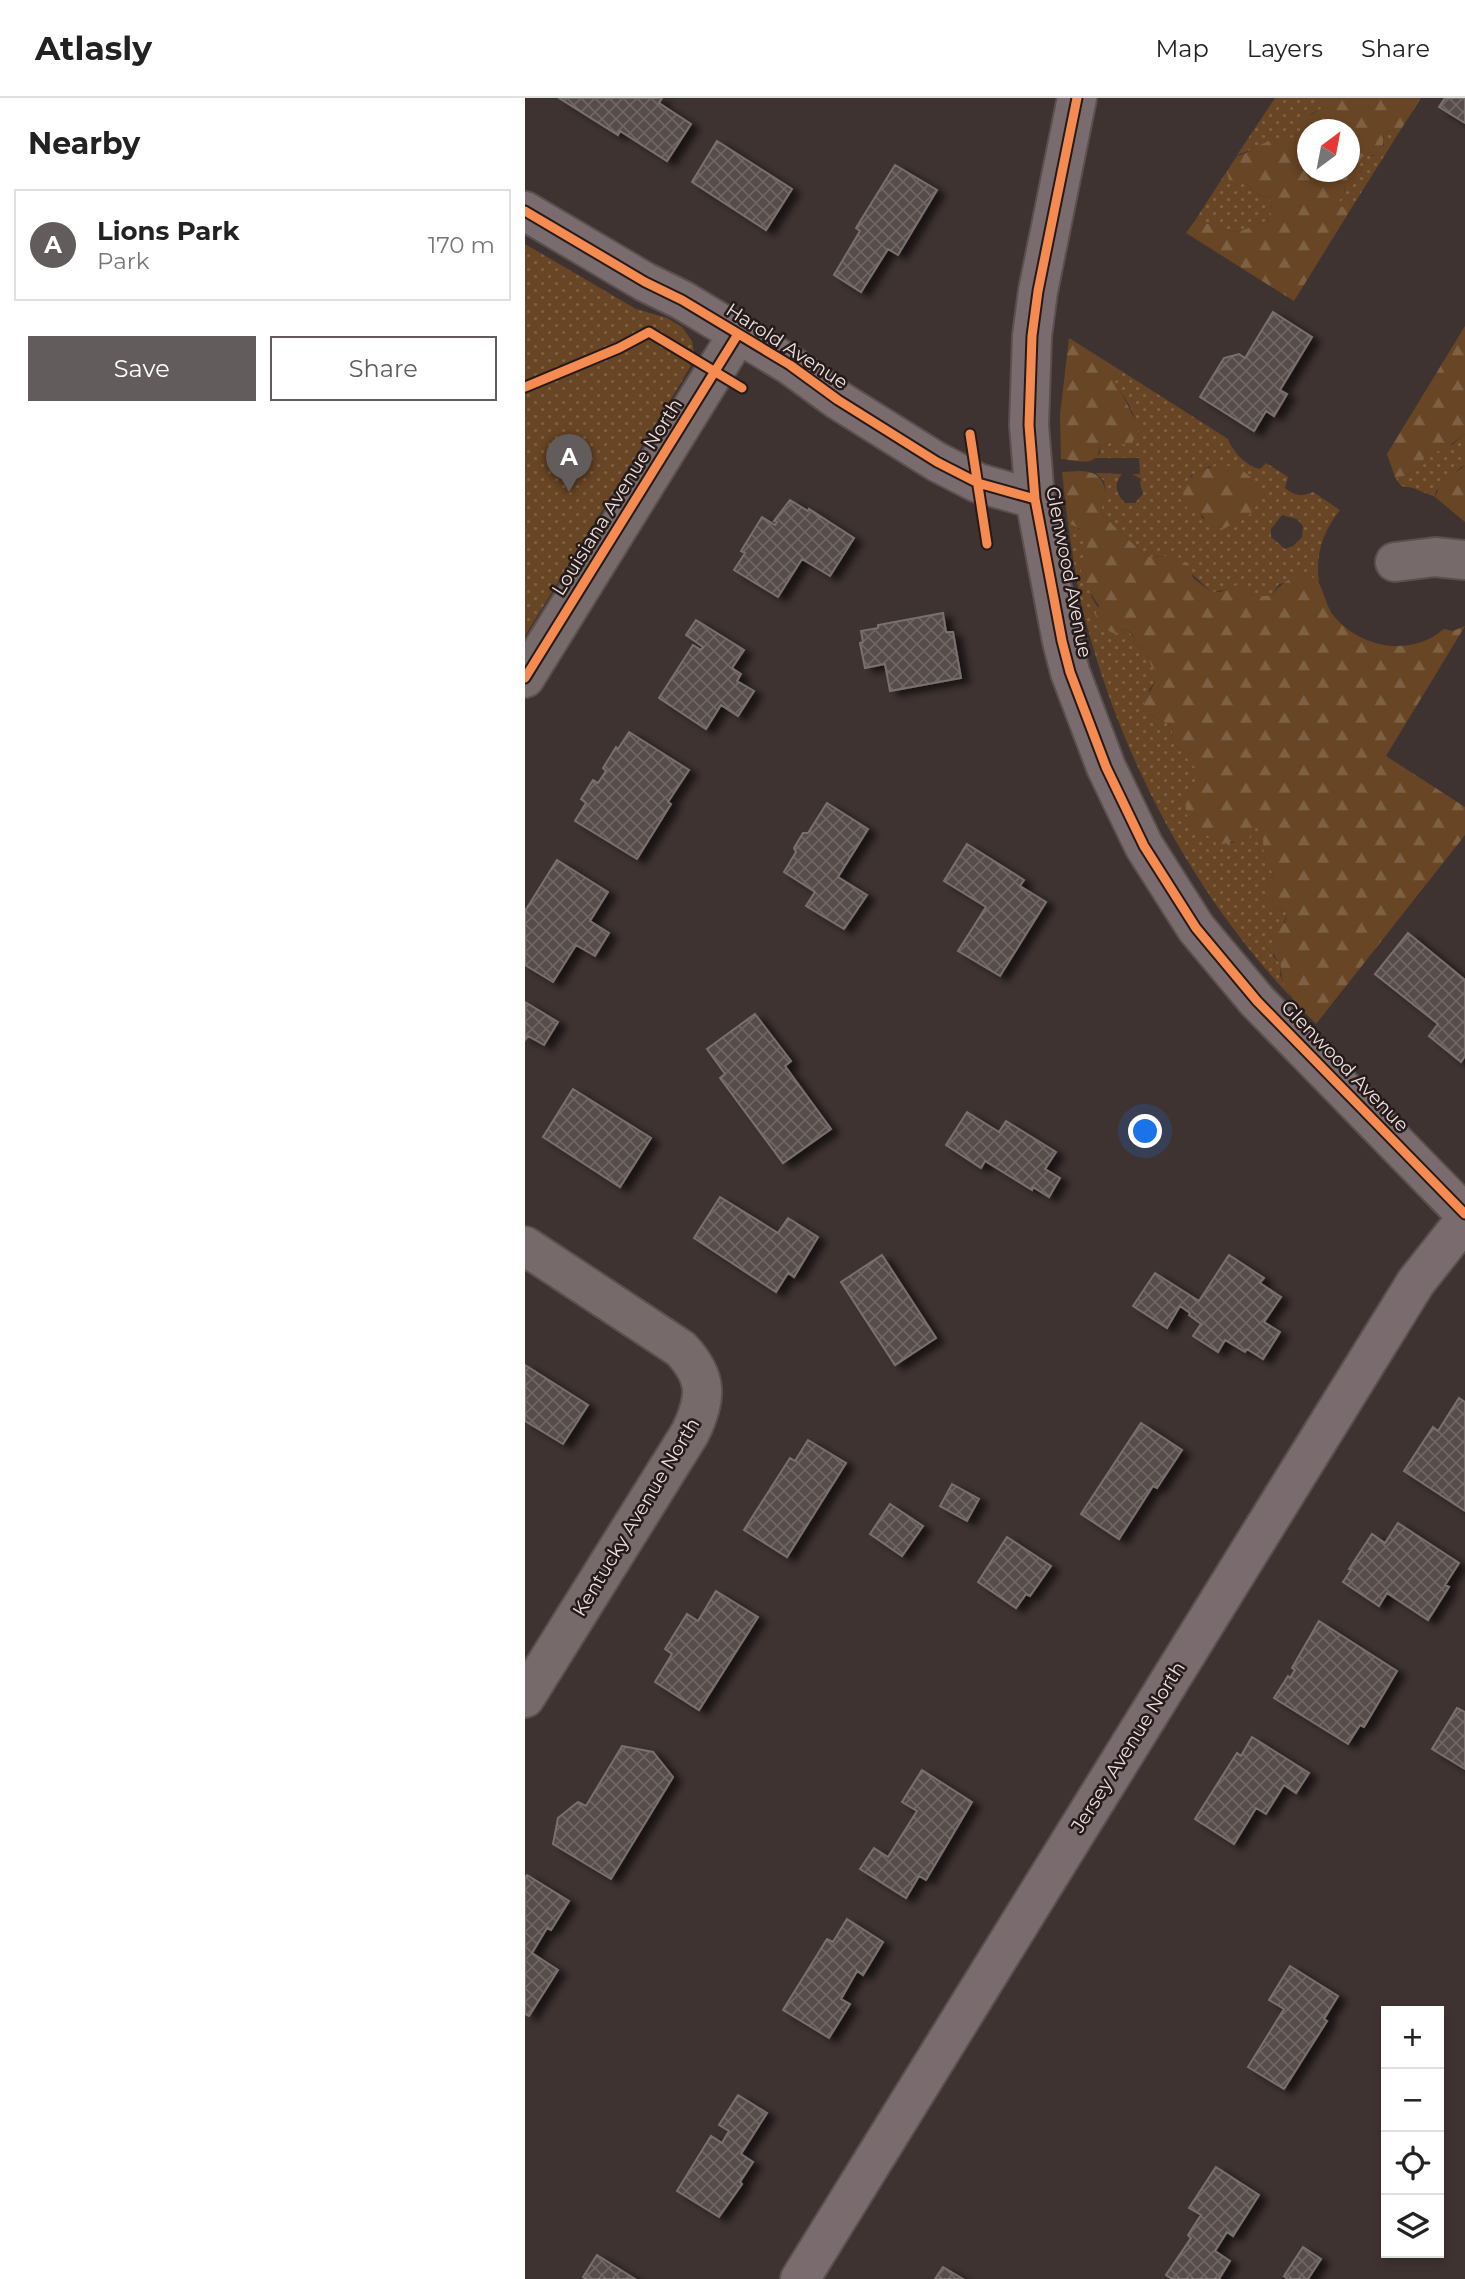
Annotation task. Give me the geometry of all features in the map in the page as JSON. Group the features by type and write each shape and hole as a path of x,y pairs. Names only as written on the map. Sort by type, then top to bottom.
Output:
{"street":[{"name":"Glenwood Avenue","path":"1077,98 1048,233 1032,336 1029,425 1035,499 1059,629 1070,672 1106,767 1144,846 1202,937 1257,1001 1465,1214"},
{"name":"Harold Avenue","path":"525,211 645,282 683,300 790,365 838,400 937,462 978,483 1035,499"},
{"name":"Louisiana Avenue North","path":"525,678 738,334"},
{"path":"1395,562 1435,557 1465,560"},
{"name":"Jersey Avenue North","path":"800,2279 1416,1282 1465,1220"},
{"name":"Kentucky Avenue North","path":"525,1246 681,1349 699,1372 703,1399 700,1414 690,1433 525,1698"}],"green space":[{"path":"1275,98 1324,98 1324,107 1311,114 1310,119 1297,119 1296,139 1286,137 1237,155"},
{"path":"1324,98 1421,98 1398,134 1393,130 1386,131 1380,152 1362,157 1360,160 1360,119 1305,119 1324,107"},
{"path":"1393,130 1398,134 1354,204 1343,207 1336,203 1344,195 1345,184 1360,182 1360,160 1362,156 1373,156 1384,145 1385,131"},
{"path":"1296,137 1297,182 1348,182 1344,196 1336,203 1343,207 1354,204 1294,301 1186,233 1196,219 1221,229 1238,232 1267,221 1272,208 1269,197 1258,195 1243,180 1236,184 1229,182 1227,171 1237,156 1274,139"},
{"path":"1227,171 1229,182 1243,180 1258,195 1269,197 1272,208 1267,221 1238,232 1221,229 1196,219"},
{"path":"525,244 636,309 667,318 682,327 692,341 694,352 682,381 525,636"},
{"path":"1465,326 1465,434 1441,452 1427,448 1417,469 1408,475 1395,477 1387,454"},
{"path":"1069,338 1123,372 1114,383 1140,428 1132,443 1119,445 1112,442 1100,446 1095,458 1086,462 1061,459 1060,415"},
{"path":"1123,372 1228,439 1245,462 1260,469 1266,463 1288,477 1285,488 1289,491 1298,495 1313,492 1340,510 1329,526 1319,553 1319,582 1312,578 1279,584 1271,596 1254,596 1238,587 1211,592 1173,556 1147,557 1113,525 1102,512 1101,501 1106,495 1104,481 1096,473 1122,474 1117,481 1117,488 1125,503 1135,503 1143,494 1141,479 1132,474 1140,474 1139,458 1095,458 1100,453 1100,446 1112,442 1135,420 1129,405 1114,383","holes":["1210,466 1242,520 1224,529 1202,518 1190,476","1282,515 1297,519 1303,526 1302,537 1293,546 1285,549 1271,537 1271,529"]},
{"path":"1465,434 1465,466 1436,491 1435,497 1401,486 1395,477 1417,468 1427,448 1452,445"},
{"path":"1222,465 1235,467 1246,473 1255,484 1258,496 1249,515 1224,529 1208,524 1200,512 1190,513 1183,493 1188,479 1203,470"},
{"path":"1465,466 1465,522 1435,497 1442,481"},
{"path":"1062,472 1092,473 1102,480 1106,495 1101,501 1102,512 1147,557 1173,556 1189,564 1193,578 1211,592 1220,592 1237,585 1254,596 1271,596 1292,578 1305,575 1317,581 1333,615 1344,626 1371,642 1401,646 1416,644 1444,629 1453,631 1465,626 1386,756 1465,807 1465,835 1316,1024 1287,990 1281,974 1281,965 1273,951 1272,942 1277,926 1285,923 1287,913 1269,903 1267,888 1273,874 1265,858 1263,839 1259,831 1256,826 1249,838 1218,845 1191,825 1185,794 1195,783 1197,770 1171,740 1173,727 1152,715 1143,706 1157,671 1151,666 1147,652 1135,644 1134,636 1125,628 1115,634 1107,630 1095,615 1099,606 1082,580 1080,564 1086,552 1087,537 1084,532 1068,523"},
{"path":"1068,523 1087,533 1090,539 1086,555 1091,596 1114,634 1125,628 1134,637 1135,644 1147,652 1151,666 1157,671 1158,677 1149,690 1152,715 1173,727 1171,740 1198,770 1195,783 1195,829 1232,843 1256,825 1262,833 1264,855 1273,874 1267,888 1274,906 1287,913 1273,956 1281,965 1280,975 1290,996 1255,956 1192,869 1141,773 1119,724 1086,622"}],"building":[{"path":"559,98 662,98 659,103 691,124 667,161 620,131 618,135"},
{"path":"1445,98 1465,98 1465,123 1439,107"},
{"path":"717,141 792,189 766,230 692,182"},
{"path":"895,165 937,190 898,255 888,249 861,292 834,275 860,231 856,228"},
{"path":"1273,312 1312,337 1280,390 1287,394 1274,416 1266,411 1254,431 1200,397 1224,358 1239,354 1245,358"},
{"path":"790,500 854,538 830,576 802,559 778,597 734,570 745,553 741,551 762,517 775,525 777,522 774,521"},
{"path":"943,613 946,632 953,632 961,678 890,691 885,664 865,668 860,643 863,642 861,631 878,628 878,625"},
{"path":"696,620 744,650 732,668 741,674 737,681 754,691 738,716 721,705 706,729 659,698 693,645 701,650 703,647 686,635"},
{"path":"629,732 689,770 637,859 575,821 586,803 581,799 593,780 598,783 606,771 603,768"},
{"path":"827,803 868,829 838,877 867,895 844,929 806,906 815,892 784,872 803,833 808,833"},
{"path":"967,844 1024,880 1020,886 1046,902 1000,976 958,951 986,907 944,881"},
{"path":"557,860 608,892 590,921 609,933 595,956 576,945 553,982 525,965 525,911"},
{"path":"1408,933 1465,980 1465,1056 1461,1062 1429,1036 1438,1024 1375,974"},
{"path":"525,1002 558,1022 544,1045 528,1036 525,1040"},
{"path":"755,1014 791,1061 785,1066 831,1129 783,1163 720,1078 725,1074 707,1049"},
{"path":"573,1089 651,1138 620,1187 543,1137"},
{"path":"967,1112 999,1132 1006,1121 1056,1152 1045,1169 1060,1178 1049,1197 1033,1187 1032,1190 985,1161 981,1168 946,1145"},
{"path":"720,1197 778,1233 788,1218 818,1237 794,1277 788,1273 776,1292 694,1238"},
{"path":"882,1255 936,1338 895,1365 841,1282"},
{"path":"1229,1255 1264,1278 1260,1283 1281,1297 1264,1322 1280,1332 1263,1359 1225,1340 1218,1352 1193,1336 1201,1324 1180,1306 1167,1328 1133,1306 1155,1273 1199,1301"},
{"path":"525,1365 588,1405 563,1444 525,1421"},
{"path":"1459,1398 1465,1402 1465,1511 1404,1471 1433,1427 1438,1431"},
{"path":"1141,1423 1182,1450 1157,1488 1153,1486 1119,1539 1081,1514"},
{"path":"808,1440 846,1463 787,1557 744,1530 790,1458 795,1461"},
{"path":"952,1484 979,1499 967,1521 940,1506"},
{"path":"890,1504 923,1526 902,1556 870,1534"},
{"path":"1398,1523 1459,1563 1445,1585 1449,1587 1428,1620 1387,1593 1379,1606 1343,1582 1372,1534 1385,1543"},
{"path":"1007,1537 1051,1566 1030,1596 1026,1594 1016,1608 978,1582"},
{"path":"716,1591 758,1617 699,1710 655,1682 672,1654 665,1649 687,1614 698,1621"},
{"path":"1319,1621 1397,1671 1364,1727 1360,1725 1348,1744 1274,1698 1295,1670 1292,1668"},
{"path":"1457,1708 1465,1712 1465,1769 1432,1749"},
{"path":"1252,1737 1309,1773 1296,1793 1284,1785 1266,1814 1256,1808 1234,1844 1195,1819 1237,1753 1241,1756"},
{"path":"622,1746 653,1752 673,1777 611,1879 553,1844 558,1818 578,1802 586,1806"},
{"path":"922,1770 972,1802 926,1880 919,1876 906,1898 860,1869 874,1848 888,1857 917,1811 902,1802"},
{"path":"527,1875 569,1901 551,1930 547,1928 532,1953 558,1970 529,2016 525,2014"},
{"path":"847,1919 883,1942 863,1975 857,1971 841,1999 850,2004 829,2038 783,2010 827,1939 833,1942"},
{"path":"1290,1966 1338,1996 1324,2019 1327,2021 1284,2089 1248,2067 1284,2009 1269,2000"},
{"path":"738,2095 767,2113 741,2154 753,2162 740,2182 742,2184 719,2217 677,2191 711,2136 722,2143 729,2131 719,2125"},
{"path":"1216,2167 1259,2195 1233,2236 1227,2232 1215,2251 1230,2261 1219,2279 1172,2279 1166,2275 1191,2238 1188,2235 1201,2215 1189,2208"},
{"path":"1303,2247 1321,2259 1308,2279 1288,2279 1284,2276"},
{"path":"597,2255 635,2279 583,2277"},
{"path":"943,2267 963,2279 935,2279"}],"cycle path":[{"path":"1077,98 1038,291 1032,336 1029,425 1035,499 1070,672 1106,767 1144,846 1196,928 1257,1001 1465,1214"},
{"path":"525,211 790,365 838,400 937,462 978,483 1035,499"},
{"path":"525,387 619,348 649,332 742,388"},
{"path":"525,678 738,334"},
{"path":"970,434 987,544"}],"place":[{"name":"Lions Park","path":"569,492"}]}
